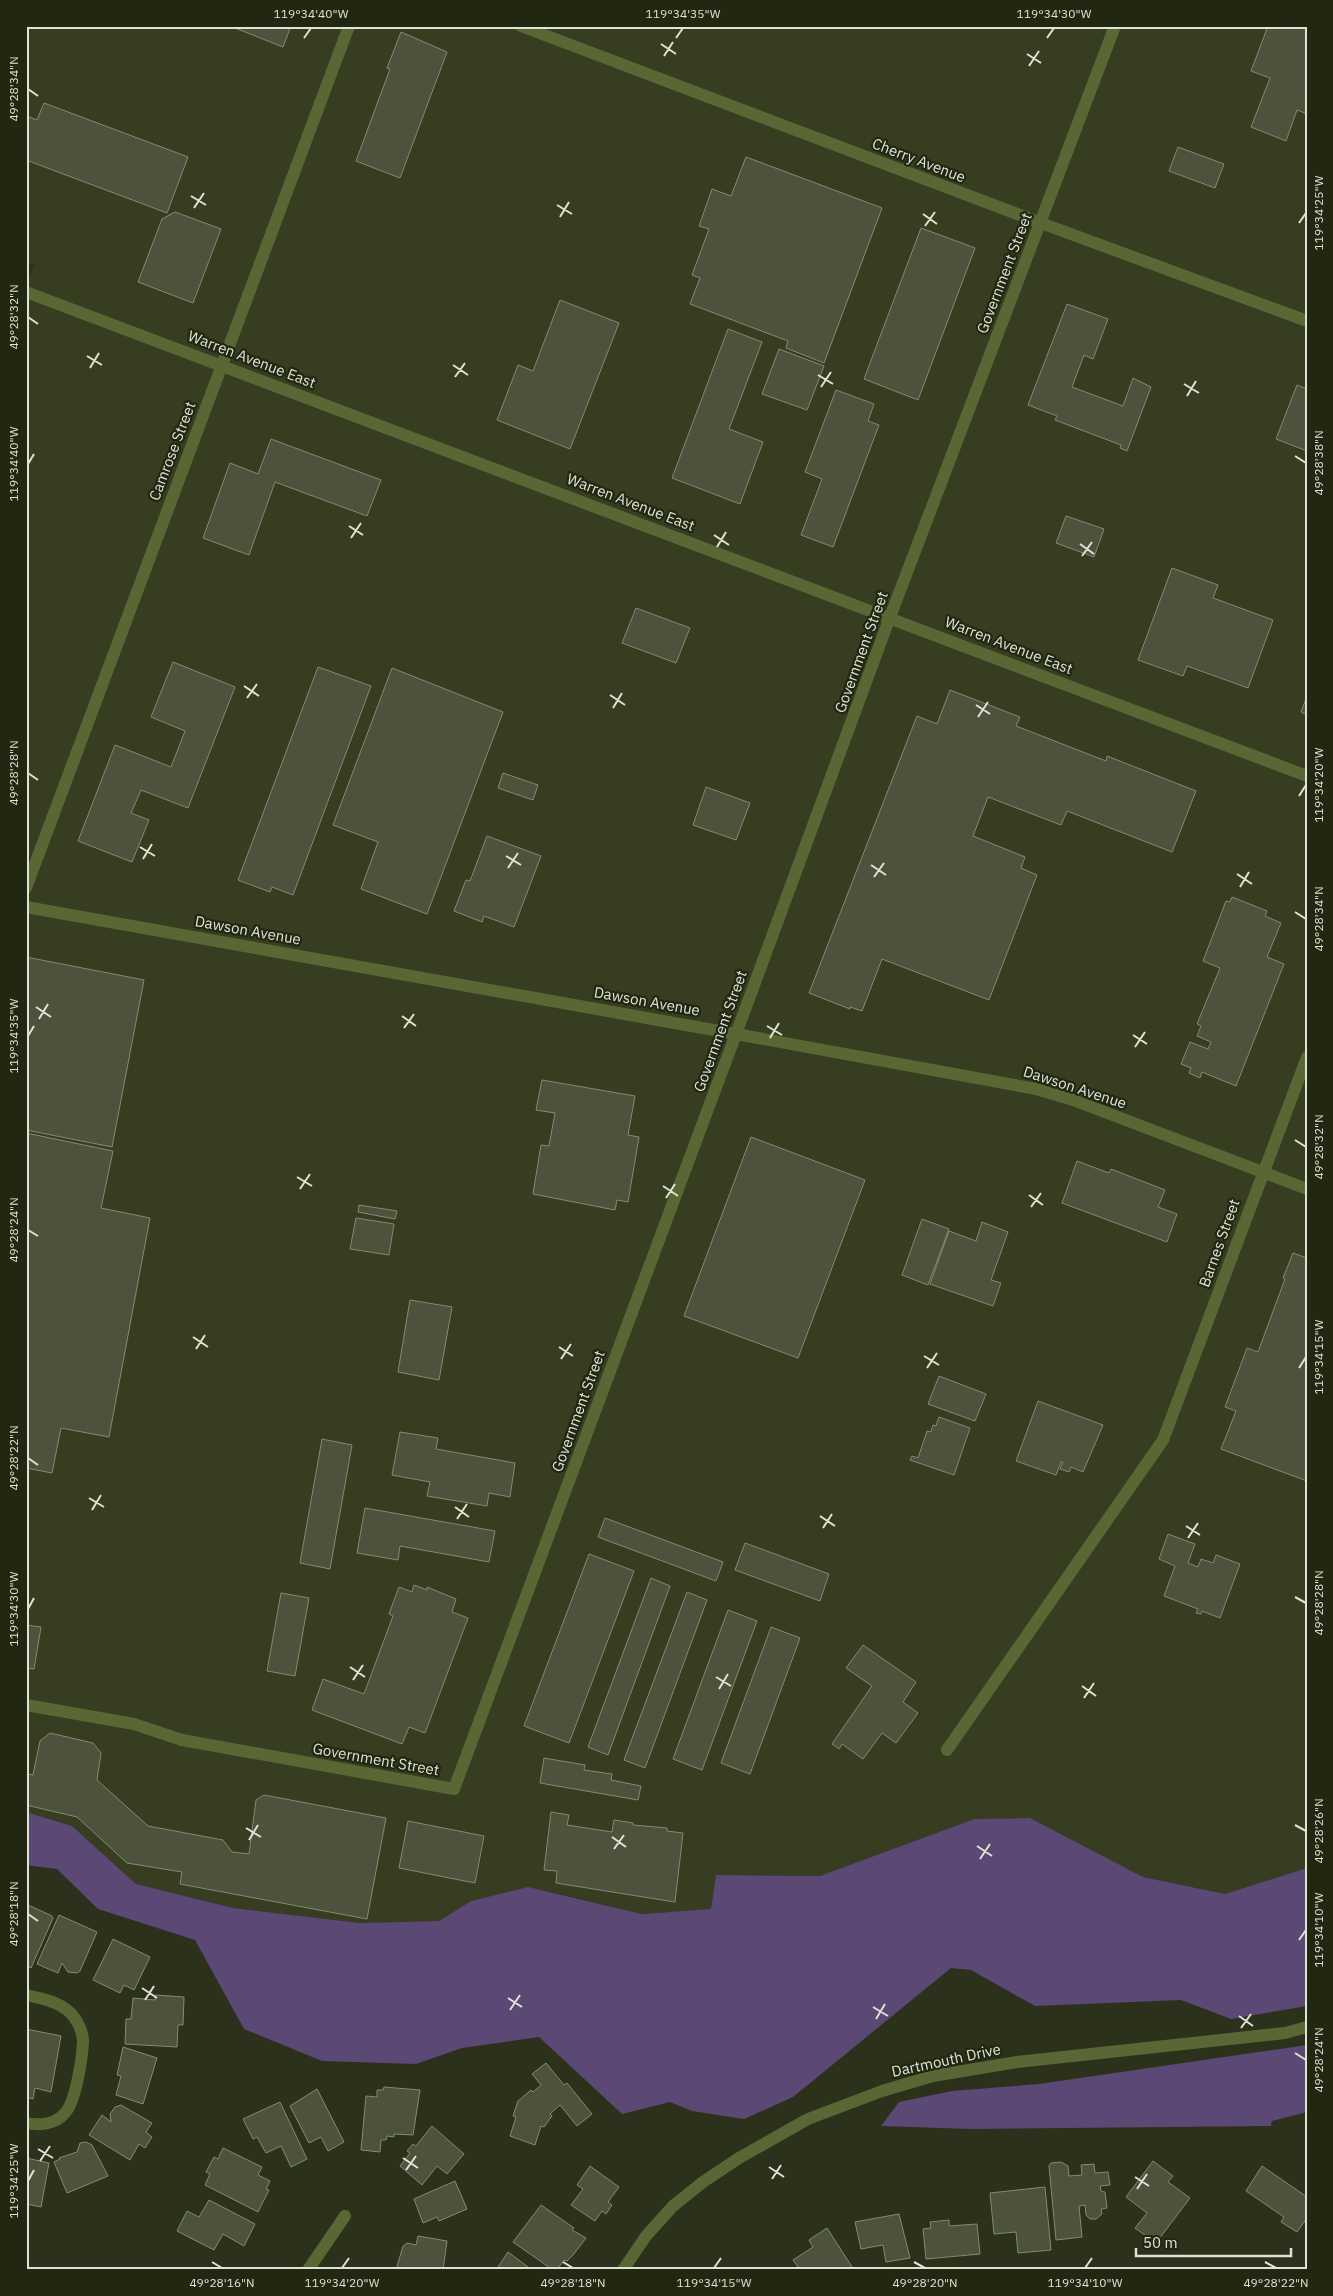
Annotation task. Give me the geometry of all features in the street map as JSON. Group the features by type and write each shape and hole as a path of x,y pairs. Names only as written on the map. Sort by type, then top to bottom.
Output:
{"street":[{"name":"Camrose Street","path":"26,888 349,26"},
{"name":"Cherry Avenue","path":"521,26 1041,223 1307,321"},
{"name":"Government Street","path":"26,1705 134,1724 182,1740 454,1789 890,617 1115,26"},
{"name":"Warren Avenue East","path":"26,292 1307,776"},
{"name":"Dawson Avenue","path":"26,907 1036,1089 1073,1100 1307,1189"},
{"name":"Barnes Street","path":"947,1750 1163,1440 1307,1057"},
{"path":"26,1995 60,2004 74,2016 80,2027 83,2042 73,2100 65,2114 53,2123 26,2123"},
{"name":"Dartmouth Drive","path":"623,2270 646,2236 673,2206 703,2182 738,2158 800,2124 882,2090 933,2076 978,2068 1285,2033 1307,2027"},
{"path":"308,2270 345,2216"}],"shaded area":[{"path":"26,26 1307,26 1307,1868 1225,1894 1143,1877 1030,1818 974,1819 820,1876 716,1875 711,1909 642,1914 552,1892 471,1901 439,1921 360,1923 233,1908 136,1884 72,1826 26,1812 26,286 34,265 26,262"},
{"path":"26,1812 72,1826 136,1884 233,1908 360,1923 439,1921 471,1901 528,1887 642,1914 711,1909 716,1875 820,1876 974,1819 1030,1818 1143,1877 1225,1894 1307,1868 1307,2006 1231,2019 1181,2000 1035,2006 971,1970 951,1968 793,2097 744,2119 692,2111 670,2102 622,2114 539,2037 462,2048 416,2064 322,2061 244,2029 195,1940 98,1909 57,1869 26,1865"},
{"path":"1307,2045 1307,2112 1272,2121 1271,2126 971,2129 881,2126 899,2102 952,2091 1039,2084"}],"building":[{"path":"230,26 291,26 283,47"},
{"path":"1268,26 1307,26 1307,114 1297,110 1286,141 1251,127 1270,78 1251,71"},
{"path":"401,32 447,52 400,178 356,161 390,69 387,68"},
{"path":"44,103 188,157 167,213 26,160 26,116 37,120"},
{"path":"1178,147 1224,164 1215,188 1169,171"},
{"path":"746,157 882,208 824,363 786,348 788,341 690,304 700,278 692,275 709,229 699,226 712,189 731,196"},
{"path":"175,212 221,229 193,303 138,282 162,219"},
{"path":"921,228 975,248 918,400 864,379"},
{"path":"560,300 619,323 570,449 497,420 518,365 533,371"},
{"path":"1067,304 1108,319 1093,359 1084,355 1072,387 1123,406 1133,378 1151,387 1127,451 1120,448 1121,445 1055,420 1057,416 1028,405"},
{"path":"728,329 762,342 729,429 763,442 740,504 672,478"},
{"path":"779,349 824,366 807,410 762,394"},
{"path":"1297,385 1307,389 1307,451 1276,439"},
{"path":"836,390 874,404 868,421 879,425 833,547 801,535 822,479 805,472"},
{"path":"271,439 381,480 367,516 275,482 249,555 203,538 230,463 258,474"},
{"path":"1066,516 1104,529 1094,557 1056,543"},
{"path":"1172,568 1218,585 1213,598 1273,620 1248,688 1187,666 1183,676 1138,660"},
{"path":"636,608 690,628 676,663 622,643"},
{"path":"173,662 235,687 188,808 141,790 131,813 149,820 132,862 78,841 115,745 171,767 185,731 151,717"},
{"path":"318,667 371,686 293,895 272,887 270,892 238,880"},
{"path":"392,668 503,712 427,914 361,889 378,842 333,825"},
{"path":"950,690 1020,717 1016,726 1106,761 1107,756 1196,791 1172,852 1067,811 1061,825 988,797 973,836 1025,857 1021,868 1037,875 989,1000 882,959 862,1011 850,1007 850,1009 809,993 917,716 937,724"},
{"path":"1307,696 1307,715 1301,712"},
{"path":"503,773 538,785 533,800 498,788"},
{"path":"706,787 750,803 736,840 693,825"},
{"path":"487,836 541,856 514,927 484,916 482,922 454,911 466,880 470,881"},
{"path":"1232,897 1267,911 1265,916 1281,923 1267,957 1284,964 1236,1086 1202,1072 1200,1078 1189,1073 1191,1068 1181,1064 1190,1042 1208,1049 1211,1042 1197,1036 1201,1026 1197,1024 1220,968 1203,961 1226,901 1230,902"},
{"path":"26,957 144,980 112,1147 26,1130"},
{"path":"542,1080 635,1096 628,1135 639,1137 628,1202 617,1200 615,1210 533,1194 541,1145 549,1146 555,1113 536,1110"},
{"path":"26,1133 113,1151 101,1208 150,1218 109,1437 61,1428 52,1473 26,1468"},
{"path":"751,1137 865,1180 798,1358 684,1316"},
{"path":"1077,1161 1109,1173 1111,1169 1165,1190 1158,1207 1177,1214 1167,1242 1062,1203"},
{"path":"359,1205 397,1211 395,1219 358,1212"},
{"path":"356,1218 394,1224 389,1255 350,1249"},
{"path":"922,1219 949,1229 928,1285 902,1275"},
{"path":"982,1222 1008,1232 991,1280 1001,1283 993,1306 930,1284 949,1231 976,1241"},
{"path":"1293,1253 1307,1258 1307,1481 1221,1449 1236,1411 1225,1407 1247,1348 1258,1352"},
{"path":"410,1300 452,1307 439,1380 398,1372"},
{"path":"939,1376 986,1394 975,1421 928,1404"},
{"path":"1038,1401 1103,1425 1083,1472 1071,1467 1069,1472 1060,1469 1063,1462 1061,1462 1056,1475 1016,1461"},
{"path":"939,1417 970,1428 954,1475 910,1460 912,1456 918,1458 927,1431 931,1432 933,1425 936,1426"},
{"path":"400,1432 438,1438 436,1449 515,1463 510,1497 489,1493 487,1506 427,1496 430,1482 392,1475"},
{"path":"322,1439 352,1445 330,1569 300,1563"},
{"path":"365,1508 495,1531 489,1562 400,1546 398,1560 357,1553"},
{"path":"605,1518 723,1562 716,1581 598,1537"},
{"path":"1168,1534 1195,1544 1188,1563 1198,1567 1201,1559 1213,1563 1216,1555 1240,1564 1220,1618 1202,1611 1201,1614 1196,1613 1198,1609 1164,1596 1175,1566 1159,1559"},
{"path":"745,1543 829,1574 820,1601 735,1570"},
{"path":"589,1554 634,1571 569,1743 524,1726"},
{"path":"651,1578 670,1586 608,1755 588,1747"},
{"path":"414,1585 427,1590 427,1587 456,1599 452,1612 468,1618 425,1733 409,1727 402,1744 312,1710 323,1679 364,1694 393,1616 389,1614 399,1587 412,1592"},
{"path":"687,1592 707,1600 645,1768 624,1760"},
{"path":"281,1593 309,1598 295,1676 267,1671"},
{"path":"728,1610 757,1621 702,1770 673,1759"},
{"path":"26,1625 41,1627 34,1669 26,1668"},
{"path":"771,1627 800,1638 750,1774 721,1763"},
{"path":"863,1645 916,1682 903,1702 918,1713 896,1743 882,1733 863,1759 842,1744 839,1749 832,1744 872,1686 846,1668"},
{"path":"50,1733 93,1743 101,1753 97,1780 148,1826 223,1840 232,1852 249,1854 256,1800 264,1795 386,1818 367,1919 180,1884 182,1872 127,1863 77,1817 26,1805 26,1774 33,1775 40,1741"},
{"path":"544,1758 585,1765 584,1770 612,1774 611,1780 641,1786 638,1800 540,1783"},
{"path":"551,1812 569,1815 567,1825 612,1832 614,1820 633,1823 633,1825 667,1828 667,1831 683,1833 675,1902 556,1883 557,1871 544,1870"},
{"path":"408,1821 484,1836 475,1883 399,1868"},
{"path":"26,1904 53,1918 31,1968 26,1966"},
{"path":"59,1915 97,1932 80,1971 77,1973 68,1972 62,1963 58,1973 37,1964"},
{"path":"113,1939 150,1957 134,1990 124,1985 120,1993 93,1980"},
{"path":"155,1995 184,1997 183,2025 178,2025 177,2047 125,2044 126,2019 131,2019 133,1998 155,2000"},
{"path":"26,2029 61,2036 51,2092 35,2088 33,2099 26,2097"},
{"path":"123,2047 157,2058 143,2104 116,2095 121,2076 117,2075"},
{"path":"546,2063 564,2085 567,2083 592,2114 577,2126 560,2105 550,2114 552,2116 544,2127 541,2126 535,2145 510,2136 516,2117 513,2116 518,2101 531,2090 533,2092 541,2085 532,2074"},
{"path":"384,2087 420,2090 413,2135 394,2134 394,2137 387,2136 386,2140 381,2140 380,2152 361,2150 366,2096 377,2097 377,2090 383,2090"},
{"path":"317,2089 344,2142 328,2151 321,2137 309,2143 290,2106"},
{"path":"280,2102 307,2159 291,2167 281,2146 266,2153 257,2137 253,2139 243,2119"},
{"path":"121,2105 152,2123 146,2132 152,2137 145,2148 139,2144 130,2160 89,2135 102,2115 111,2122 110,2114 115,2107"},
{"path":"432,2126 464,2154 447,2174 437,2166 422,2185 400,2166 410,2153 407,2151 413,2144 416,2146"},
{"path":"86,2142 92,2145 108,2176 67,2193 54,2162 59,2158 77,2152 80,2143"},
{"path":"223,2148 262,2167 258,2175 270,2181 266,2189 269,2190 258,2212 205,2185 210,2174 206,2172 214,2157 218,2159"},
{"path":"26,2158 49,2163 41,2207 26,2204"},
{"path":"1153,2161 1173,2176 1168,2182 1190,2198 1156,2243 1135,2228 1147,2213 1126,2197"},
{"path":"1061,2162 1068,2166 1069,2176 1082,2175 1081,2165 1094,2164 1095,2173 1108,2172 1110,2185 1100,2186 1101,2191 1105,2192 1107,2208 1101,2209 1102,2214 1096,2219 1090,2219 1086,2215 1085,2205 1079,2206 1082,2237 1056,2240 1049,2166 1051,2163"},
{"path":"590,2166 619,2187 608,2202 612,2205 606,2214 602,2211 595,2221 571,2205 583,2189 577,2185"},
{"path":"1262,2166 1307,2197 1307,2218 1297,2232 1281,2222 1284,2217 1246,2191"},
{"path":"455,2181 467,2209 439,2221 437,2217 423,2223 414,2199"},
{"path":"1045,2187 1051,2250 1018,2253 1016,2232 994,2234 990,2193"},
{"path":"209,2200 255,2224 244,2246 223,2234 214,2250 177,2231 187,2211 199,2217"},
{"path":"541,2205 574,2228 572,2230 586,2238 573,2255 567,2261 564,2260 557,2270 553,2270 513,2242"},
{"path":"899,2214 910,2258 886,2262 883,2245 861,2249 855,2222"},
{"path":"949,2220 949,2226 977,2224 980,2254 926,2259 923,2229 931,2228 930,2222"},
{"path":"827,2228 854,2270 800,2270 793,2260 813,2247 809,2240"},
{"path":"418,2236 447,2241 443,2270 396,2270 403,2246 407,2243 416,2245"},
{"path":"508,2252 532,2270 496,2270"}]}
